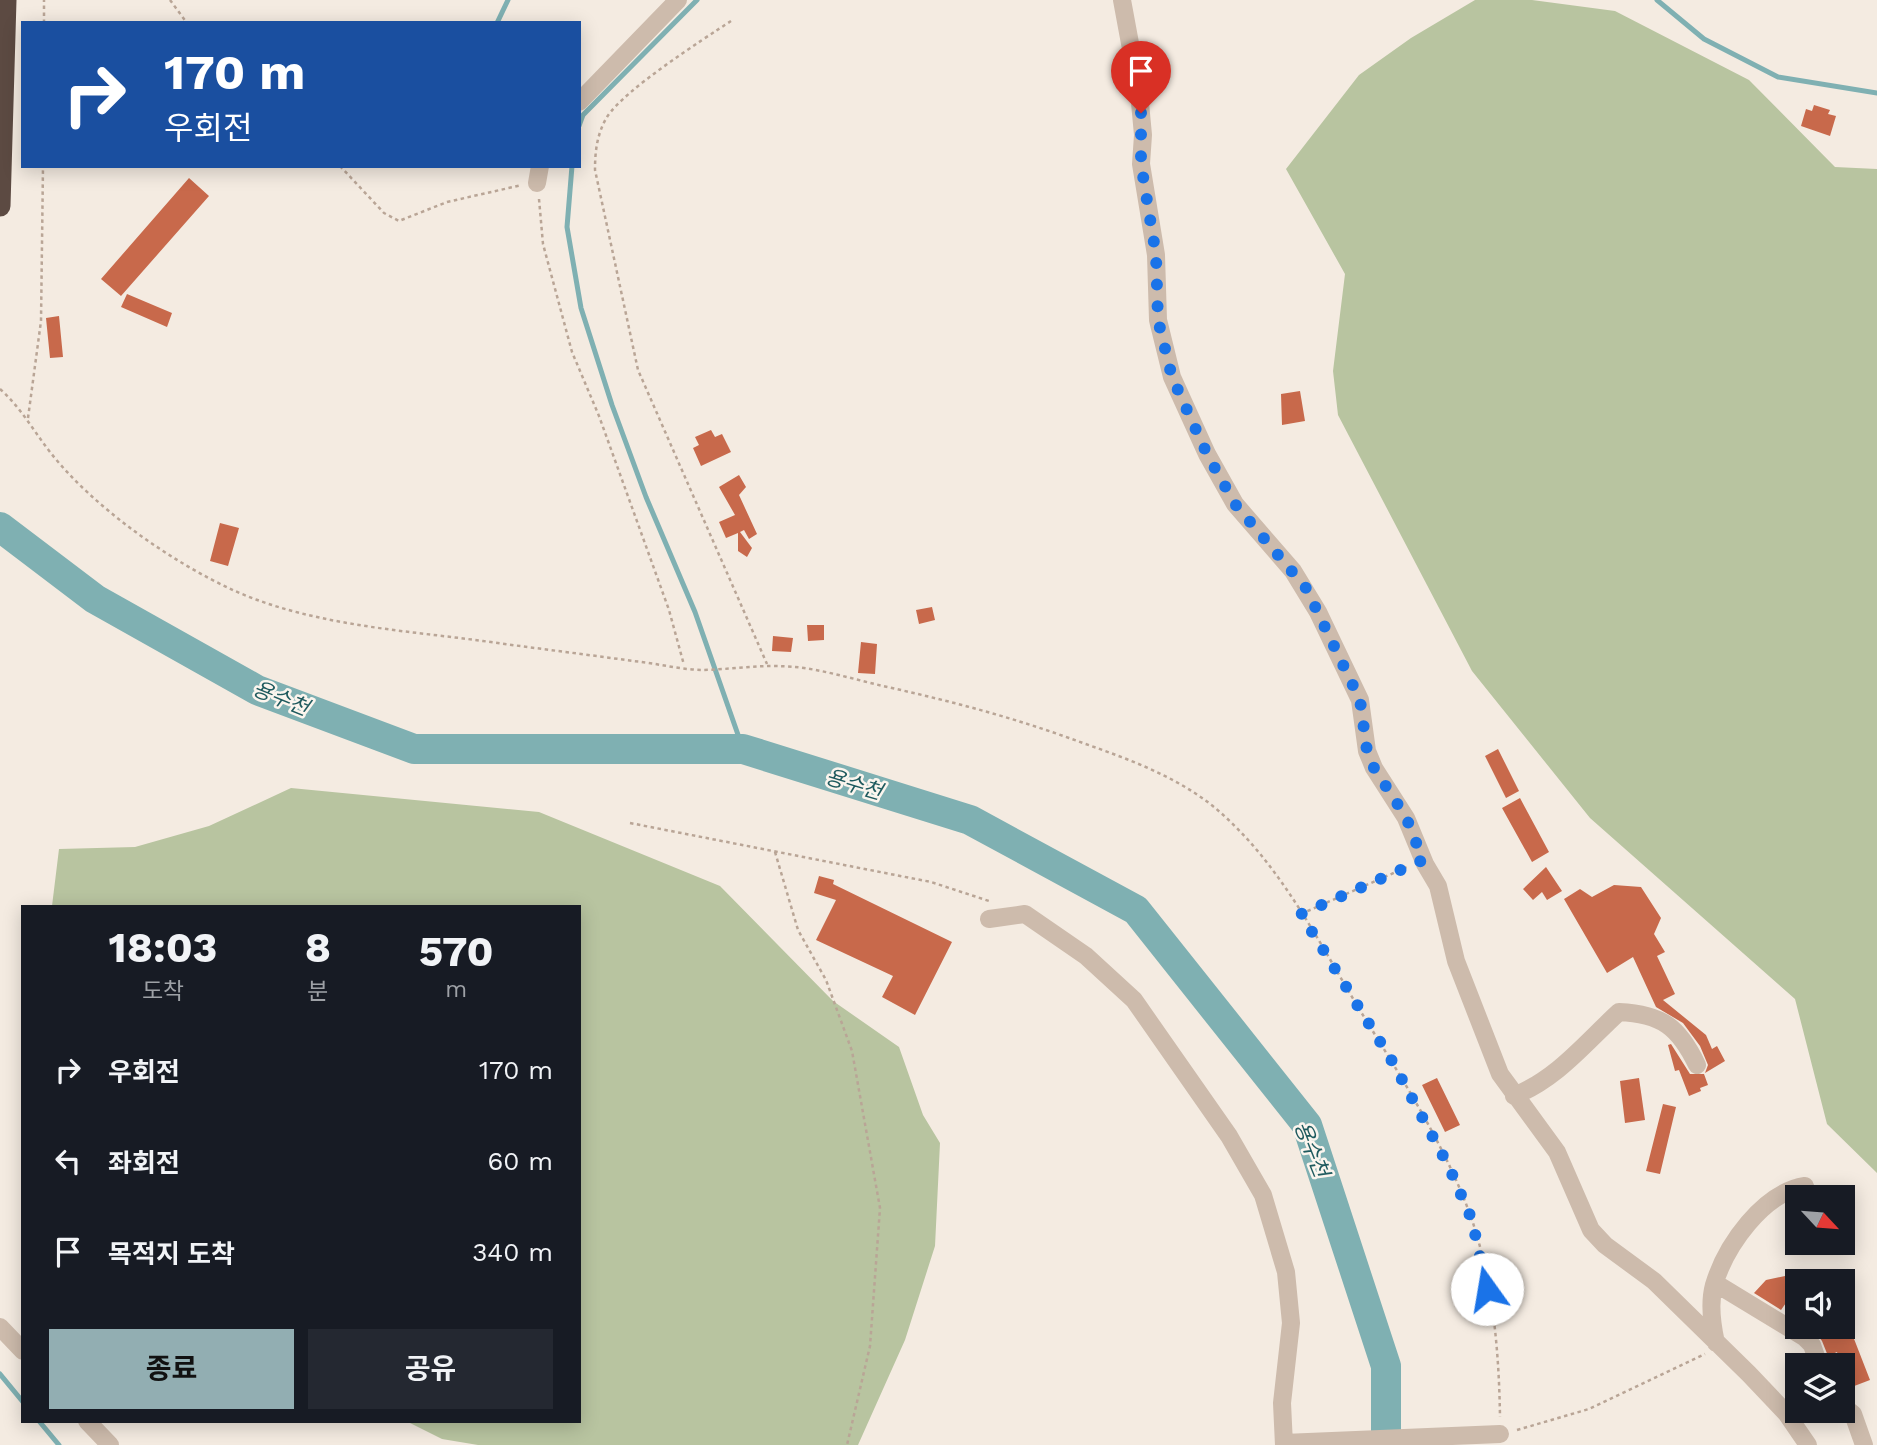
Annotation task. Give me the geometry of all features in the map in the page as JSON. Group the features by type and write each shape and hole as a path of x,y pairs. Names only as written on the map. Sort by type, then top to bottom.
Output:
{"highway":[{"path":"0,206 6,0"}],"street":[{"path":"581,100 678,0"},
{"path":"1122,0 1139,92 1143,135 1141,164 1156,255 1158,320 1172,377 1207,454 1235,504 1306,588 1360,700 1367,751 1374,768 1406,817 1423,860 1438,886 1456,961 1500,1074 1557,1152 1591,1230 1605,1245 1632,1262 1654,1281 1786,1413 1808,1445"},
{"path":"991,911 1025,914 1086,956 1134,1000 1229,1136 1263,1195 1286,1272 1291,1323 1282,1403 1284,1444 1500,1434"},
{"path":"1514,1096 1560,1070 1619,1012 1647,1014 1665,1024 1684,1038 1697,1065"},
{"path":"1716,1343 1712,1327 1715,1283 1731,1250 1764,1204 1785,1193"},
{"path":"1715,1283 1804,1337 1812,1345 1815,1353"},
{"path":"0,1327 21,1349"},
{"path":"1855,1420 1864,1445"},
{"path":"89,1423 110,1445"}],"path":[{"path":"44,0 44,21"},
{"path":"170,0 186,21"},
{"path":"731,21 695,44 608,116 596,148 595,170 638,370 767,664"},
{"path":"28,418 41,321 43,168"},
{"path":"342,168 384,213 399,221 539,175 543,244 572,352 599,416 669,610 684,667"},
{"path":"0,389 28,418 48,451 128,525 183,562 235,591 284,608 354,624 699,670 757,664 811,669 948,701 1046,730 1128,759 1173,780 1212,806 1242,834 1276,875 1392,1061 1449,1167 1472,1220 1492,1312 1499,1364 1500,1434 1589,1409 1696,1360 1716,1343"},
{"path":"630,823 932,882 991,911"},
{"path":"775,852 798,930 826,980 852,1051 880,1208 870,1346 846,1445"},
{"path":"1301,914 1423,860"}],"green space":[{"path":"1475,0 1532,0 1615,11 1749,80 1835,167 1877,169 1877,1173 1827,1124 1795,999 1590,818 1472,671 1338,415 1333,371 1345,274 1286,169 1359,75 1411,38"},
{"path":"291,788 539,812 720,886 833,1001 899,1047 923,1115 940,1143 935,1246 905,1340 858,1445 478,1445 442,1439 410,1423 581,1423 581,905 52,905 59,849 135,847 209,826"}],"building":[{"path":"1814,105 1830,110 1828,114 1836,116 1830,136 1801,126 1806,109 1812,111"},
{"path":"189,178 209,196 121,296 101,279"},
{"path":"127,294 172,313 167,327 121,307"},
{"path":"59,316 63,357 50,358 46,318"},
{"path":"1300,391 1305,421 1282,425 1281,394"},
{"path":"711,430 715,437 722,434 731,452 701,466 693,448 699,445 695,437"},
{"path":"739,475 746,487 739,495 757,534 749,539 744,530 740,532 752,548 747,557 738,551 738,533 726,538 719,522 735,515 719,487"},
{"path":"220,523 239,528 228,566 210,561"},
{"path":"932,607 935,620 919,624 916,610"},
{"path":"807,625 824,625 824,640 808,641"},
{"path":"773,636 793,638 791,652 772,651"},
{"path":"861,642 877,644 875,674 858,673"},
{"path":"1498,749 1519,791 1506,798 1485,756"},
{"path":"1520,798 1549,852 1532,862 1502,808"},
{"path":"1546,867 1562,891 1547,900 1542,892 1533,900 1523,889"},
{"path":"819,876 834,880 833,884 952,942 915,1015 882,997 893,976 816,940 836,900 814,893"},
{"path":"1614,885 1641,887 1661,918 1654,934 1665,952 1657,956 1675,994 1663,1000 1706,1035 1712,1049 1717,1046 1725,1061 1705,1073 1708,1065 1700,1046 1683,1023 1656,1007 1633,957 1607,973 1564,899 1580,889 1592,897"},
{"path":"1671,1044 1690,1074 1704,1074 1708,1085 1700,1088 1701,1091 1689,1096 1679,1070 1675,1071 1668,1045"},
{"path":"1437,1078 1460,1125 1445,1132 1422,1085"},
{"path":"1639,1078 1645,1120 1625,1123 1620,1081"},
{"path":"1663,1104 1676,1107 1660,1174 1646,1171"},
{"path":"1785,1276 1785,1304 1781,1310 1754,1293 1766,1280"},
{"path":"1821,1339 1854,1339 1870,1380 1855,1386 1855,1353 1827,1353"}],"waterway":[{"path":"498,21 508,0"},
{"path":"581,120 583,115 697,0"},
{"path":"1657,0 1704,39 1778,77 1877,93"},
{"path":"572,168 567,227 581,308 612,405 646,497 695,612 743,749"},
{"name":"용수천","path":"0,527 95,599 257,690 414,749 743,749 970,820 1136,910 1307,1125 1386,1366 1386,1445"},
{"path":"0,1374 21,1400"},
{"path":"41,1423 59,1445"}],"route":[{"path":"1141,113 1141,164 1144,196 1156,255 1158,320 1172,377 1207,454 1235,504 1306,588 1360,700 1366,724 1367,751 1378,778 1406,817 1423,860 1301,914 1392,1061 1449,1167 1472,1220 1487,1289"}]}
